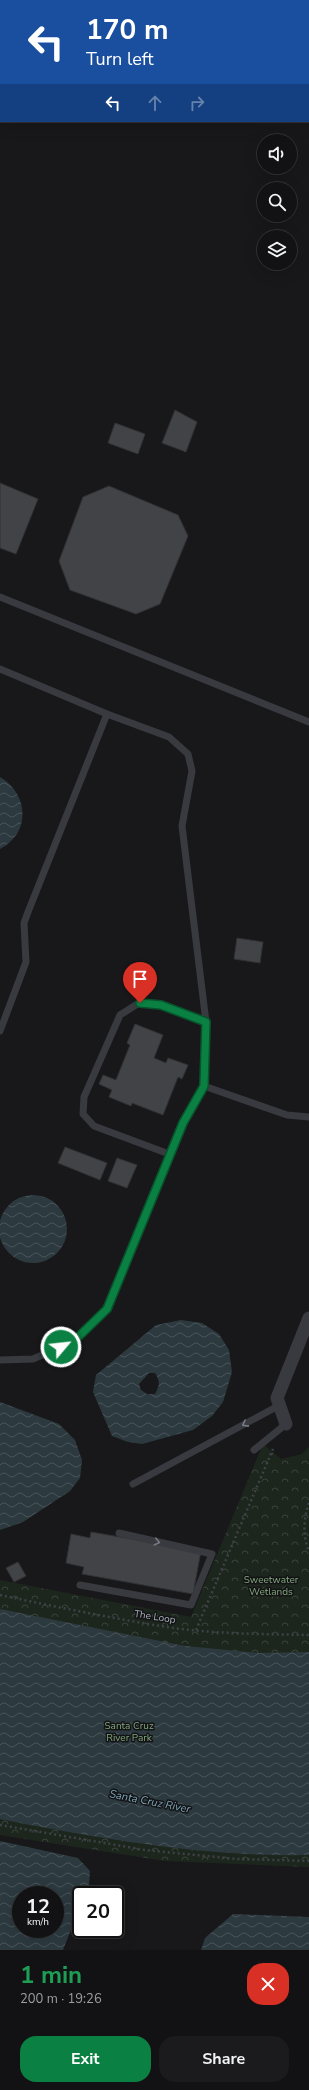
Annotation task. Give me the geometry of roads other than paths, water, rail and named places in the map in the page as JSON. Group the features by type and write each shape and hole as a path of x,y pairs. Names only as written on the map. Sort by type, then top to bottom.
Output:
{"street":[{"path":"286,1424 277,1398 309,1318"}],"lane":[{"path":"0,597 309,722"},
{"path":"0,669 107,714 169,737 188,754 192,771 182,826 206,1022 204,1086 183,1123 169,1154 107,1309 74,1341 33,1358 0,1360"},
{"path":"0,1031 26,962 24,924 107,714"},
{"path":"169,1154 94,1126 83,1114 84,1098 120,1014 140,1003 161,1005 206,1022"},
{"path":"204,1086 287,1115 309,1116"},
{"path":"133,1484 280,1405"},
{"path":"254,1450 286,1424"},
{"path":"80,1585 191,1605 212,1554 119,1533"}],"water":[{"path":"0,777 10,784 17,793 21,803 22,813 21,824 17,833 10,842 0,849"},
{"path":"26,1195 40,1195 52,1201 61,1210 67,1222 65,1242 57,1253 46,1261 40,1263 26,1263 20,1261 9,1253 1,1242 -1,1236 -1,1222 1,1216 9,1205 20,1197"},
{"path":"181,1320 202,1323 219,1334 229,1350 232,1372 223,1402 212,1416 193,1430 142,1444 128,1442 112,1436 93,1392 96,1375 156,1325","holes":["149,1373 155,1373 159,1381 158,1388 155,1394 147,1394 141,1390 139,1384"]},
{"path":"0,1402 59,1424 75,1440 82,1460 80,1478 70,1491 23,1522 0,1530"},
{"name":"Santa Cruz River","path":"0,1609 185,1646 259,1653 309,1652 309,1855 270,1855 192,1850 115,1840 0,1819"},
{"path":"0,1841 78,1858 90,1871 89,1886 72,1886 72,1928 63,1950 0,1950"},
{"path":"233,1914 309,1917 309,1950 201,1950 205,1938"}],"park label":[{"name":"Sweetwater Wetlands","path":"271,1584"},
{"name":"Santa Cruz River Park","path":"129,1730"}]}
